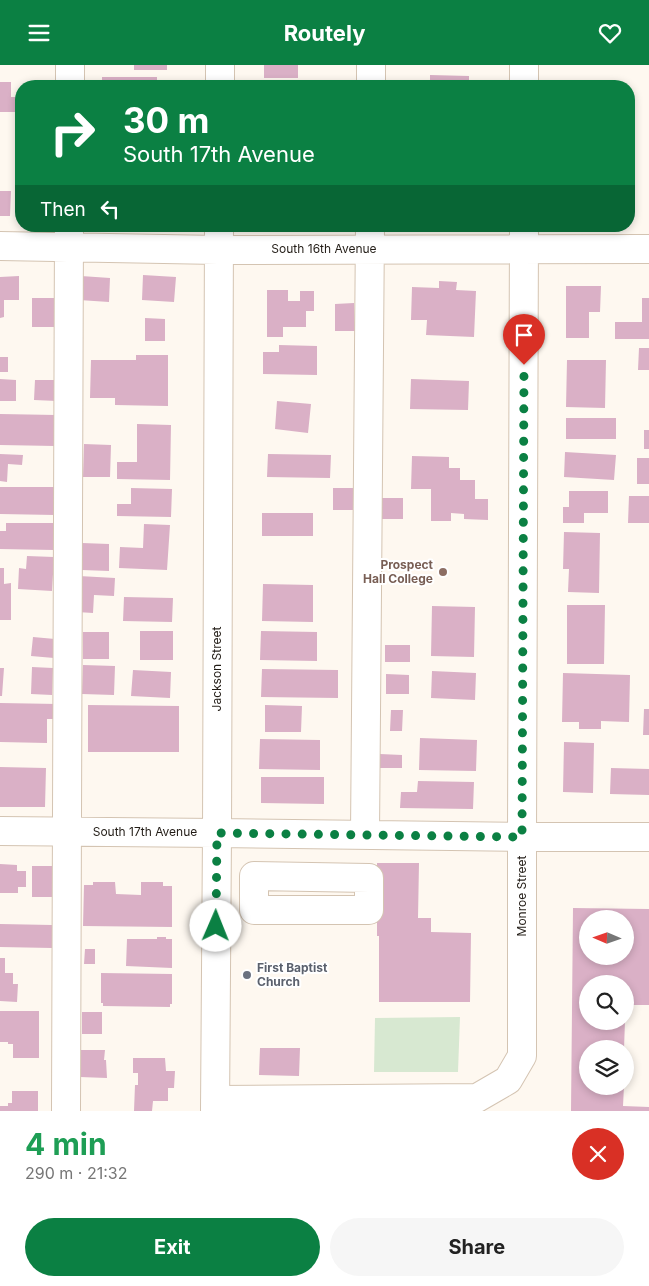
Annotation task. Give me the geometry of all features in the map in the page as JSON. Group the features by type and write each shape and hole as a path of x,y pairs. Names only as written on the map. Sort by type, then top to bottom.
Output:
{"street":[{"path":"70,65 70,80"},
{"path":"220,65 220,80"},
{"path":"371,80 372,65"},
{"path":"524,65 524,80"},
{"path":"66,1111 69,237"},
{"name":"South 16th Avenue","path":"0,246 69,237 524,237 649,249"},
{"name":"Monroe Street","path":"215,1105 477,1098 508,1080 522,1057 524,237"},
{"name":"Jackson Street","path":"215,1105 218,238"},
{"path":"365,835 370,238"},
{"name":"South 17th Avenue","path":"0,831 649,837"},
{"path":"216,887 254,891"}],"green space":[{"path":"460,1017 458,1072 374,1072 375,1018"}],"building":[{"path":"134,65 167,65 167,70 134,70"},
{"path":"264,65 298,65 298,78 264,78"},
{"path":"430,75 469,76 469,80 430,80"},
{"path":"102,77 157,77 157,80 102,80"},
{"path":"0,82 11,82 11,97 15,97 15,112 0,112"},
{"path":"0,191 11,191 10,216 0,216"},
{"path":"143,275 176,277 174,302 142,300"},
{"path":"19,276 19,300 4,300 4,317 0,318 0,277"},
{"path":"81,276 110,278 109,302 79,300"},
{"path":"439,281 457,282 456,290 476,291 474,337 426,335 427,320 411,320 412,287 439,288"},
{"path":"566,286 601,286 600,312 589,312 589,338 566,338"},
{"path":"267,290 288,290 288,301 300,301 300,291 314,291 314,311 306,311 306,327 283,327 283,337 267,337"},
{"path":"32,298 60,298 60,327 32,327"},
{"path":"642,298 649,298 649,339 615,339 615,322 642,322"},
{"path":"354,303 355,331 335,331 335,304"},
{"path":"145,318 165,319 165,341 145,341"},
{"path":"279,345 317,346 317,375 263,374 263,352 279,352"},
{"path":"639,348 649,348 649,370 638,370"},
{"path":"136,355 168,355 168,406 115,405 115,398 90,398 91,360 136,360"},
{"path":"0,357 8,357 8,372 0,372"},
{"path":"567,360 606,360 605,408 566,407"},
{"path":"0,379 16,380 16,401 0,401"},
{"path":"411,379 469,381 468,410 410,409"},
{"path":"35,380 57,380 57,401 34,400"},
{"path":"277,401 311,404 308,433 275,429"},
{"path":"0,414 56,415 55,446 0,445"},
{"path":"566,418 616,418 616,439 566,439"},
{"path":"137,424 171,425 170,480 117,479 117,462 137,462"},
{"path":"644,430 649,430 649,449 644,449"},
{"path":"84,444 111,445 110,477 83,477"},
{"path":"565,452 616,455 614,480 564,477"},
{"path":"0,454 23,455 22,465 8,464 7,482 0,481"},
{"path":"268,454 331,455 330,478 267,477"},
{"path":"412,456 449,457 449,468 460,468 460,480 475,480 475,499 488,499 488,520 464,519 464,514 451,513 451,521 431,521 431,489 411,489"},
{"path":"637,458 649,458 649,484 637,484"},
{"path":"0,487 55,487 55,515 0,514"},
{"path":"131,488 172,489 171,517 117,516 117,504 131,504"},
{"path":"333,488 361,488 361,510 333,510"},
{"path":"569,491 608,491 608,513 584,513 584,523 563,523 563,507 569,507"},
{"path":"629,496 649,496 649,523 628,523"},
{"path":"381,498 403,498 403,519 381,519"},
{"path":"262,513 313,513 313,536 262,536"},
{"path":"6,523 54,523 54,550 0,549 0,531 6,531"},
{"path":"144,524 170,525 167,570 119,568 120,547 143,548"},
{"path":"564,532 600,533 599,593 568,592 569,569 563,569"},
{"path":"82,543 109,544 109,571 82,570"},
{"path":"27,556 54,557 52,591 18,589 19,568 26,569"},
{"path":"0,568 4,568 4,584 11,583 11,620 0,620"},
{"path":"79,576 115,578 114,596 94,595 93,613 77,612"},
{"path":"263,584 313,585 313,622 262,621"},
{"path":"124,597 173,598 172,622 123,621"},
{"path":"567,605 605,605 604,664 567,664"},
{"path":"432,606 475,607 474,657 431,656"},
{"path":"140,631 173,631 173,660 140,660"},
{"path":"261,631 317,632 317,661 260,660"},
{"path":"83,632 109,632 109,659 83,659"},
{"path":"33,637 55,639 54,658 31,656"},
{"path":"385,645 410,645 410,662 385,662"},
{"path":"83,665 115,666 114,695 82,694"},
{"path":"32,667 53,668 52,695 31,694"},
{"path":"0,668 4,668 2,696 0,696"},
{"path":"262,669 338,670 338,698 261,697"},
{"path":"133,670 171,672 170,698 131,696"},
{"path":"432,671 476,673 475,700 431,698"},
{"path":"563,673 630,675 629,722 601,721 601,729 579,729 579,722 562,722"},
{"path":"386,674 409,675 409,694 386,694"},
{"path":"0,703 58,704 57,719 47,719 47,743 0,742"},
{"path":"88,705 179,706 179,752 88,752"},
{"path":"265,705 302,706 301,732 265,732"},
{"path":"644,709 649,709 649,735 643,735"},
{"path":"391,710 403,710 402,731 390,731"},
{"path":"420,738 477,740 476,771 419,770"},
{"path":"260,739 320,740 320,770 259,769"},
{"path":"564,742 594,743 593,793 563,792"},
{"path":"380,754 402,755 402,768 379,768"},
{"path":"0,767 46,768 45,807 0,807"},
{"path":"611,768 649,769 649,795 610,794"},
{"path":"261,777 324,777 324,804 261,803"},
{"path":"418,781 474,782 473,809 400,808 401,792 417,792"},
{"path":"377,863 419,863 418,918 431,918 431,932 471,933 470,1002 379,1002"},
{"path":"0,864 17,865 17,871 26,871 26,887 18,887 18,893 0,893"},
{"path":"32,866 56,866 56,897 32,897"},
{"path":"93,882 115,882 116,894 141,895 141,882 163,882 163,886 172,886 172,927 83,926 84,885 93,885"},
{"path":"573,908 649,909 649,1005 634,1005 634,975 579,975 579,1030 625,1030 624,1040 579,1040 579,1095 624,1095 623,1106 649,1107 649,1111 571,1111"},
{"path":"0,924 52,925 52,948 0,947"},
{"path":"157,937 172,939 172,968 126,966 127,939 157,939"},
{"path":"85,949 95,949 95,964 84,964"},
{"path":"0,958 5,958 5,973 13,973 13,984 18,984 17,1002 0,1001"},
{"path":"101,973 172,974 172,1004 170,1004 170,1007 103,1006 103,1003 101,1003"},
{"path":"0,1011 39,1011 39,1058 13,1058 13,1044 0,1042"},
{"path":"82,1012 102,1012 102,1034 82,1034"},
{"path":"260,1048 300,1048 299,1076 259,1075"},
{"path":"81,1050 105,1050 104,1060 106,1060 107,1078 80,1077"},
{"path":"133,1058 165,1058 166,1071 175,1071 174,1088 168,1088 168,1101 153,1101 152,1111 134,1111 135,1085 138,1085 138,1073 133,1073"},
{"path":"12,1091 38,1091 38,1111 0,1111 0,1106 8,1106 8,1103 12,1103"}],"place":[{"name":"Prospect Hall College","path":"443,572"},
{"name":"First Baptist Church","path":"247,975"}],"route":[{"path":"216,926 217,833 522,837 524,365"}]}
